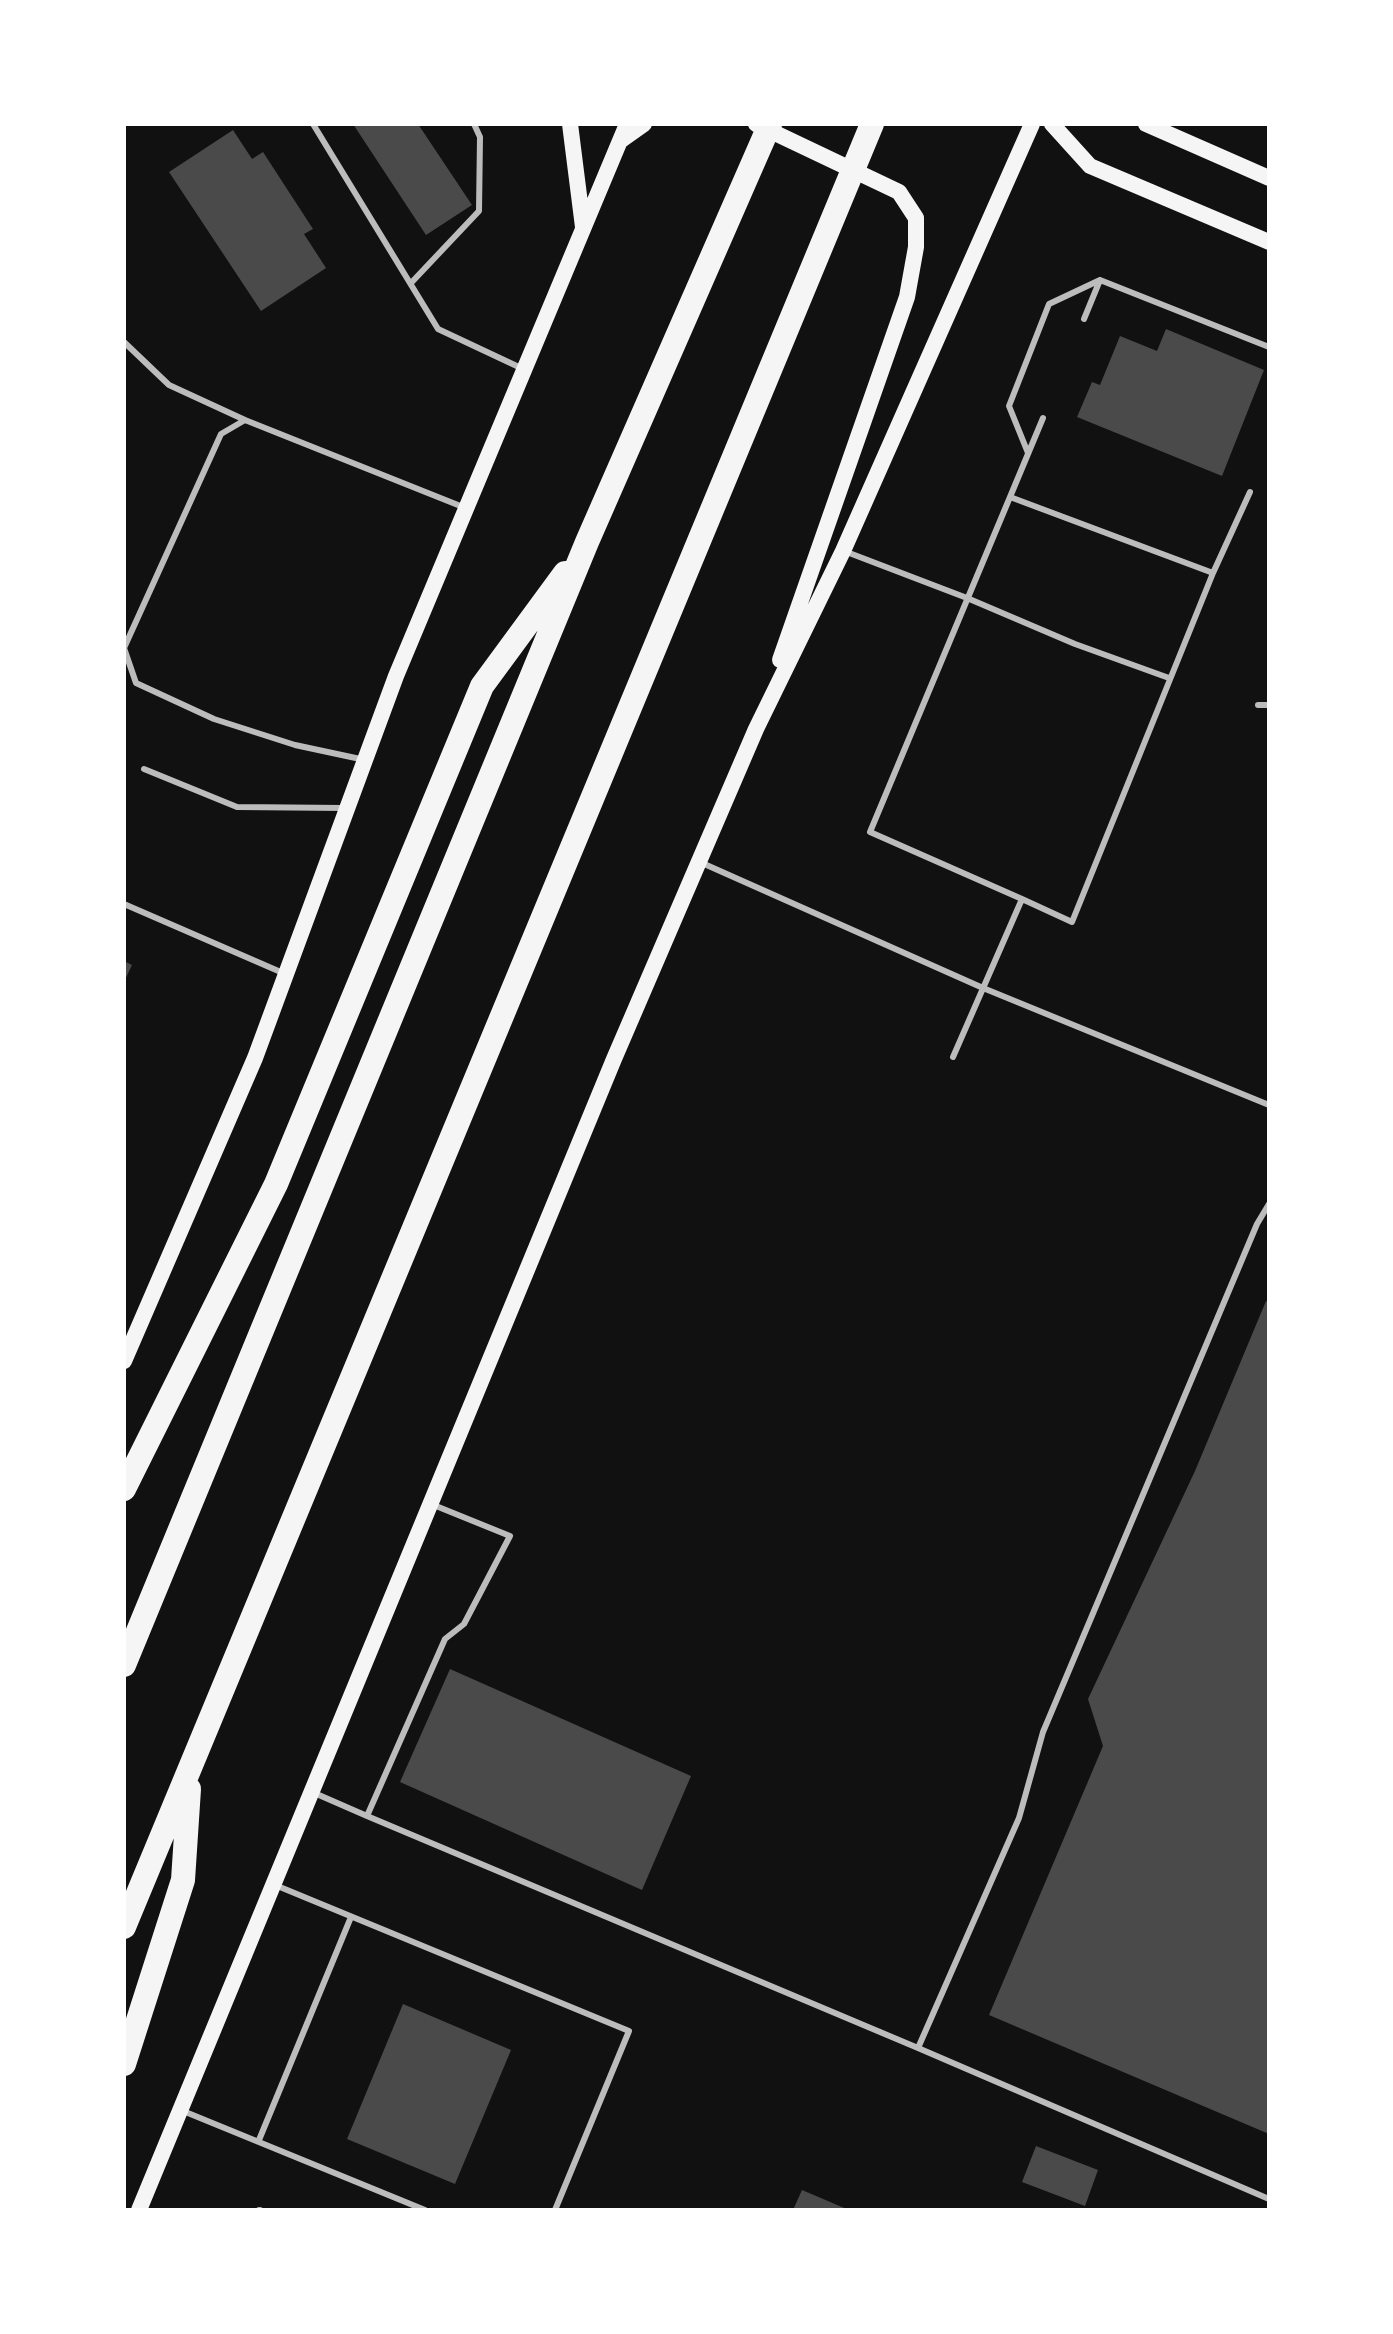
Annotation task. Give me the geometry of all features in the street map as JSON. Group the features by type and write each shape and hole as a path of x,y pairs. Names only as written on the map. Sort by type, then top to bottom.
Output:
{"highway":[{"path":"124,1665 587,542 770,124"},
{"path":"124,1927 872,124"},
{"path":"124,1489 276,1184 482,686 587,542"},
{"path":"124,2064 183,1880 191,1766"}],"main road":[{"path":"570,124 583,229"},
{"path":"124,1361 255,1058 396,676 627,124"},
{"path":"620,141 644,124"},
{"path":"756,124 899,192 916,218 916,233 907,297 756,729"},
{"path":"139,2210 614,1059 756,729 843,551 1032,124"},
{"path":"1052,124 1090,166 1269,242"},
{"path":"1146,124 1269,178"}],"lane":[{"path":"313,124 438,329 524,369"},
{"path":"411,283 479,211 480,137 474,124"},
{"path":"1084,319 1100,280"},
{"path":"1028,453 1009,406 1049,304 1100,280 1269,347"},
{"path":"124,342 169,385 245,420 466,508"},
{"path":"1043,418 870,832 1072,922 1169,678 1250,492"},
{"path":"245,420 221,434 124,648 136,683 214,719 295,745 365,760"},
{"path":"1010,497 1213,573"},
{"path":"843,551 967,598 1075,644 1169,678"},
{"path":"1258,705 1269,705"},
{"path":"144,769 237,807 347,809"},
{"path":"699,861 983,988 1269,1105"},
{"path":"953,1057 1022,899"},
{"path":"124,904 286,975"},
{"path":"918,2048 1019,1818 1043,1732 1257,1224 1269,1204"},
{"path":"367,1816 445,1639 464,1624 510,1536 430,1503"},
{"path":"310,1791 1269,2199"},
{"path":"272,1884 629,2031 555,2210"},
{"path":"259,2140 351,1917"},
{"path":"179,2110 425,2210"}],"building":[{"path":"353,124 418,124 472,205 426,235"},
{"path":"233,130 252,159 263,152 313,229 304,234 326,268 261,311 169,172"},
{"path":"1166,329 1264,370 1222,476 1077,417 1092,382 1100,385 1120,336 1157,351"},
{"path":"124,961 132,965 124,982"},
{"path":"1266,1301 1269,1302 1269,2134 989,2015 1103,1746 1088,1699 1195,1471"},
{"path":"450,1669 691,1776 642,1890 400,1782"},
{"path":"403,2004 511,2050 455,2184 347,2139"},
{"path":"1036,2146 1098,2170 1085,2206 1022,2182"},
{"path":"802,2190 849,2210 793,2210"}]}
